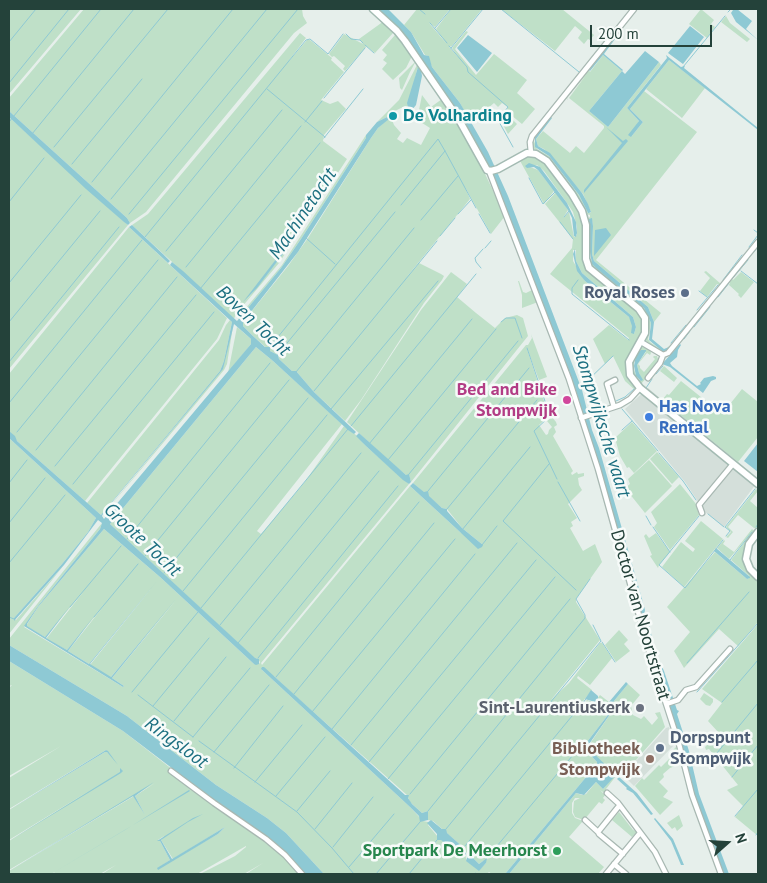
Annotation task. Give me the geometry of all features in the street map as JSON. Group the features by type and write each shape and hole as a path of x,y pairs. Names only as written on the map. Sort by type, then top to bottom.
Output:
{"street":[{"path":"531,153 530,142 532,136 634,9"},
{"name":"Doctor van Noortstraat","path":"377,10 397,31 493,170 523,257 564,362 582,417 628,581 680,744 696,808 721,874"},
{"path":"493,170 523,154 531,153 547,161 579,204 586,225 585,255 587,264 602,280 639,309 645,318 645,333 630,357 628,367 630,375 640,388 758,484"},
{"path":"648,378 660,363 663,355 673,348 758,242"},
{"path":"641,342 663,355"},
{"path":"614,407 607,384 615,380"},
{"path":"582,417 614,407 630,399 640,388"},
{"path":"702,513 700,505 733,464"},
{"path":"758,532 749,544 746,558 750,569 758,577"},
{"path":"666,704 674,702 686,690 696,687 730,649"},
{"path":"171,771 276,847 302,874"},
{"path":"607,793 655,852 666,874"},
{"path":"598,832 619,806"},
{"path":"585,820 623,854"},
{"path":"606,874 640,833"},
{"path":"614,864 626,874"}],"shaded area":[{"path":"648,388 758,481 724,527 705,512 685,482 625,409"},
{"path":"669,727 675,744 634,786 620,772 628,764 637,760"}],"green space":[{"path":"9,9 81,9 9,94"},
{"path":"84,9 302,9 307,23 294,33 146,212 130,223 127,218 9,111 9,98"},
{"path":"417,9 450,9 435,27 429,23 446,43 436,29 451,9 482,9 452,46 449,47 459,58 452,48 466,31 468,32 455,49 476,75 494,54 527,80 517,93 535,109 522,124 506,111 508,107 502,103 498,107 494,103 487,109 484,106 469,121 460,103 432,67 428,56 425,55 411,32 404,25"},
{"path":"501,9 562,9 594,35 584,44 578,38 582,32 575,26 555,51"},
{"path":"701,9 714,20 711,24 715,27 707,38 689,24"},
{"path":"726,16 730,23 750,39 747,42 721,22"},
{"path":"384,21 393,33 375,53 365,45 366,47 345,71 343,69 345,66 329,54 344,34 363,44 359,39"},
{"path":"300,33 306,38 288,62 307,40 310,40 332,58 331,60 344,72 321,100 330,104 338,101 346,109 324,135 323,141 347,159 279,263 236,314 234,319 132,225 148,214","holes":["331,179 286,250 245,302 294,236"]},
{"path":"618,33 589,70 590,72 603,55 622,71 589,111 608,127 659,62 661,65 627,108 639,121 631,137 643,122 630,109 644,91 697,132 596,260 661,313 654,322 648,307 594,261 592,254 593,226 592,220 589,219 590,258 594,266 644,308 651,323 648,339 664,352 669,346 668,351 664,353 646,341 649,323 645,312 591,266 588,260 587,219 590,215 586,214 576,196 548,159 532,147 532,141 534,141 537,149 549,156 579,195 588,213 590,213 583,194 544,149 538,146 536,139 543,131 570,153 576,146 584,153 604,128 604,126 569,98 586,75 567,98 568,100 565,97 615,34"},
{"path":"397,35 412,56 406,68 393,80 382,69 387,63 383,60 387,55 382,50"},
{"path":"669,60 705,88 682,118 646,89"},
{"path":"416,61 410,72 402,90 399,78"},
{"path":"417,65 420,66 417,70 408,107 405,106 389,114 388,118 392,120 401,133 397,139 403,143 407,138 421,145 430,128 419,121 420,112 417,120 422,95 431,107 442,99 470,142 505,216 491,234 465,187 470,199 406,278 419,263 444,276 442,280 424,303 361,400 345,421 314,392 296,371 292,371 279,359 278,355 270,351 253,336 243,326 243,322 308,238 371,138 388,119 387,117 377,122 399,100"},
{"path":"506,113 517,124 508,134 500,119"},
{"path":"9,117 128,225 9,369"},
{"path":"366,135 366,138 281,268 238,320 240,315 282,265"},
{"path":"528,156 544,161 578,207 584,225 584,262 641,315 643,329 628,357 626,367 629,379 638,388 636,391 625,381 613,356 605,364 593,339 609,325 628,340 629,338 550,274 572,248 573,239 545,204 556,192 568,210 563,218 569,212 574,237 577,235 577,227 573,212 544,171 537,165 530,167 538,170 554,191 544,204 519,159","holes":["573,250 576,250 576,261 582,273 633,317 636,327 634,334 629,317 585,281 573,261"]},
{"path":"129,227 227,318 217,339 85,501 17,441 9,431 9,374"},
{"path":"758,246 732,279 741,272 754,282 741,298 729,285 729,282 717,297 755,248"},
{"path":"706,271 721,284 698,311 719,285 717,284 707,297 700,291 710,278 704,272"},
{"path":"451,272 467,284 457,297 476,313 495,328 505,318 517,315 523,318 528,336 411,482 409,475 406,475 388,460 347,422 421,310"},
{"path":"518,281 523,292 526,293 534,289 538,302 522,308 522,295"},
{"path":"230,320 232,322 224,361 220,371 101,515 87,503 219,340"},
{"path":"233,326 227,364 224,370 102,516 222,369"},
{"path":"237,327 251,339 251,344 228,373"},
{"path":"531,334 547,377 539,380 526,346 549,416 539,425 546,435 548,434 552,427 547,421 552,417 557,425 554,427 556,432 553,436 573,471 572,475 577,472 578,474 584,473 584,476 578,478 582,490 568,504 577,518 571,522 573,526 570,528 583,551 595,544 602,562 576,599 576,602 600,640 551,700 569,683 600,643 602,643 612,658 590,685 578,676 577,678 592,690 569,719 587,700 594,703 600,695 609,702 607,707 611,711 583,747 597,764 505,874 492,874 489,872 487,874 324,874 286,833 267,818 216,785 127,716 9,645 9,639 102,523 100,529 38,606 24,627 123,687 124,686 112,678 176,600 110,678 90,665 153,586 89,664 68,651 106,603 67,650 46,639 84,591 45,637 26,626 38,607 104,529 160,577 254,664 259,664 260,662 257,658 255,659 110,524 256,347 342,424 257,531 261,534 304,483 344,426 409,484 261,663 262,665 410,486 460,532 483,545 462,528 447,509 442,508 413,483 532,338","holes":["261,669 275,677 407,795 410,802 422,813 428,811 428,820 433,821 479,864 483,861 486,863 479,870 467,861 465,855 460,855 438,837 428,825 428,822 423,821"]},
{"path":"643,347 650,350 651,353 650,355 647,353 638,364 644,372 655,359 654,356 657,356 658,359 657,366 640,385 631,371 631,364 638,349","holes":["646,352 637,365 639,373 642,380 638,380 634,370 634,363 636,355"]},
{"path":"664,366 677,378 674,382 660,371"},
{"path":"681,381 722,414 742,389 758,402 758,437 738,462 662,400"},
{"path":"632,422 657,451 634,473 629,467 627,468 620,456 615,438"},
{"path":"9,438 96,518 88,532 62,564 14,618 16,620 64,565 9,634"},
{"path":"657,452 679,477 672,484 650,459"},
{"path":"649,460 672,486 645,513 625,488 630,484 628,479"},
{"path":"680,484 696,504 699,515 670,550 654,527 657,523 651,512"},
{"path":"756,489 758,491 750,501 758,508 758,529 738,515 728,527 733,532 728,538 726,537 731,532 726,527"},
{"path":"701,521 723,539 684,587 662,567 681,542 693,552 695,549 685,541"},
{"path":"752,529 755,532 746,545 743,555 744,560 758,580 758,622 738,646 719,629 684,668 674,651 690,632 667,607 715,552 747,579 749,578 731,560 753,531 729,559 717,548 724,540 723,544 734,552"},
{"path":"656,533 670,552 658,568 650,556 652,555 644,536 646,534 649,538"},
{"path":"758,624 758,836 735,817 743,806 727,790 738,785 709,749 706,750 705,747 719,733 708,721 722,703 702,689"},
{"path":"619,630 628,640 624,644 630,651 616,662 605,645"},
{"path":"9,661 123,731 209,798 267,837 286,853 305,874 246,874 263,863 244,874 200,874 235,856 246,846 197,874 102,874 116,865 100,874 53,874 55,872 51,874 9,874 9,871 134,796 145,815 135,796 155,783 9,870 9,841 89,791 9,840 9,810 105,752 112,757 106,750 9,809 9,778 61,746 9,776 9,688 12,685 9,686","holes":["225,827 218,834 157,869 170,860 158,840 164,836 161,840 173,859"]},
{"path":"628,684 640,695 631,706 633,715 641,719 644,716 652,725 658,718 655,713 660,712 665,727 636,760 626,763 606,789 606,794 600,790 605,795 603,798 605,800 602,804 599,802 584,820 575,817 573,812 574,801 580,798 575,798 572,803 572,813 575,818 583,821 569,837 604,867 598,874 509,874 576,793 586,794 596,782 603,789 615,775 587,748 613,710 609,707"},
{"path":"704,693 713,699 710,706 700,699"},
{"path":"676,747 682,763 670,768 663,774 664,777 659,782 668,791 663,797 673,802 660,815 635,786 659,765 661,767 671,757 669,754"},
{"path":"619,812 633,830 636,831 632,837 612,820"},
{"path":"679,815 683,826 677,831 675,827 672,829 667,823"}],"water":[{"path":"379,9 388,9 411,32 424,55 429,56 432,67 460,103 488,152 508,196 582,390 642,599 645,610 644,616 648,620 655,651 679,711 677,714 689,751 699,794 729,874 723,874 693,791 681,742 651,652 571,376 494,175 477,147"},
{"path":"737,9 752,21 746,29 758,40 736,22 731,13"},
{"path":"690,26 704,37 683,64 668,53"},
{"path":"617,34 604,54 623,70 603,55 590,71 589,70"},
{"path":"468,35 492,53 477,72 457,48"},
{"path":"645,51 659,62 608,127 589,111 622,71 625,74"},
{"path":"666,55 681,67 685,66 684,68 758,128 758,130 669,60 630,109 643,122 631,137 628,135 639,121 627,108 667,58"},
{"path":"418,67 421,69 422,76 416,105 412,110 408,107 407,103"},
{"path":"9,111 127,218 130,223 128,225 124,222 86,189 9,117"},
{"path":"387,117 389,119 378,128 371,138 298,252 243,322 243,326 253,336 265,347 270,347 270,351 278,355 279,359 292,371 296,371 314,392 356,432 354,434 348,430 256,347 110,524 255,658 259,659 259,664 254,664 160,577 104,529 38,607 27,626 45,637 71,605 46,638 67,650 95,615 68,651 89,664 157,581 90,664 111,677 176,599 112,678 123,687 24,626 38,606 100,529 102,523 98,520 64,565 14,621 14,618 88,532 96,518 9,438 9,431 15,436 17,441 101,515 220,371 224,361 232,322 170,265 172,262 237,321 281,268 366,138 366,135 377,122","holes":["234,324 251,339 251,344 104,519 102,516 104,512 223,369"]},
{"path":"551,117 536,139 538,146 550,153 582,193 591,212 589,213 579,195 549,156 535,147 535,137"},
{"path":"606,127 623,141 626,139 628,141 584,193 584,190 622,143"},
{"path":"529,163 540,167 567,203 576,222 576,237 574,236 572,218 568,210 538,170 534,167 527,168 525,166"},
{"path":"331,179 286,250 257,288 243,302 294,236"},
{"path":"592,218 592,254 594,261 648,307 654,322 652,339 664,349 669,347 666,351 662,351 649,340 651,323 644,308 592,264 589,219"},
{"path":"132,225 170,261 168,263 129,227"},
{"path":"606,228 611,235 594,256 595,230"},
{"path":"575,249 576,261 582,273 633,317 636,327 634,334 631,333 632,326 629,317 585,281 577,271 573,254"},
{"path":"680,344 677,357 670,363 672,366 697,386 701,384 704,378 716,377 703,393 670,367 662,364"},
{"path":"641,350 646,351 637,365 643,380 641,381 636,376 634,366 636,355"},
{"path":"359,433 406,475 409,474 411,482 409,484 403,480 367,447 356,436"},
{"path":"758,443 758,472 744,461"},
{"path":"413,483 424,492 428,491 429,496 442,508 447,509 462,528 483,545 482,547 478,549 410,486"},
{"path":"716,548 750,578 747,579 714,551"},
{"path":"9,645 127,716 216,785 267,818 286,833 324,874 305,874 286,853 267,837 231,813 123,731 9,661"},
{"path":"262,667 405,795 409,795 408,798 412,804 422,813 428,811 428,820 420,822 419,816 410,807 261,669"},
{"path":"626,682 628,684 609,707 613,710 587,747 616,775 603,789 596,782 584,795 576,793 509,874 505,874 597,764 583,747 611,711 607,707 609,702"},
{"path":"591,690 598,696 595,702 585,699"},
{"path":"106,750 118,765 105,752 9,810"},
{"path":"120,768 123,771 121,773 9,841 120,772"},
{"path":"619,777 637,793 653,814 651,815 633,793 626,789 617,779"},
{"path":"154,782 135,796 145,815 133,796 9,871"},
{"path":"189,790 190,791 132,826"},
{"path":"203,814 161,840 172,859 225,827 218,834 158,870 157,868 170,860 160,841 157,841 193,818"},
{"path":"655,818 673,839 684,865 681,865 671,841"},
{"path":"431,820 442,829 446,829 447,833 464,848 465,855 460,855 441,840 437,840 437,834 427,823"},
{"path":"468,855 479,864 487,858 486,863 479,871 466,861"}],"waterway":[{"path":"9,42 36,9"},
{"path":"9,83 69,9"},
{"path":"9,122 101,9"},
{"path":"32,134 134,9"},
{"path":"54,147 168,9"},
{"path":"92,182 233,9"},
{"path":"111,199 267,9"},
{"path":"129,214 298,9"},
{"path":"419,9 425,14"},
{"path":"435,28 451,9"},
{"path":"451,48 483,9"},
{"path":"501,9 579,72"},
{"path":"728,12 731,9"},
{"path":"683,67 725,16"},
{"path":"430,23 447,43"},
{"path":"145,237 306,40 310,39 328,54 343,34"},
{"path":"346,34 351,39 360,40 363,43"},
{"path":"365,45 374,53"},
{"path":"449,46 467,67 468,72 508,107 498,120 513,147"},
{"path":"324,98 365,48"},
{"path":"72,164 142,79"},
{"path":"267,89 325,137"},
{"path":"324,138 363,89"},
{"path":"305,122 322,101"},
{"path":"166,251 282,110"},
{"path":"186,267 301,126"},
{"name":"Boven Tocht","path":"269,348 438,139 476,208"},
{"path":"200,289 320,143"},
{"path":"401,205 445,151"},
{"path":"9,202 44,158"},
{"path":"421,220 458,176"},
{"path":"529,178 543,204 555,192"},
{"path":"9,283 81,195"},
{"path":"458,214 471,200"},
{"path":"9,322 100,211"},
{"path":"564,217 569,211"},
{"name":"Boven Tocht","path":"278,354 395,212"},
{"path":"479,214 490,233"},
{"path":"440,236 455,218"},
{"path":"560,222 573,239"},
{"path":"9,362 119,227"},
{"path":"296,372 414,228"},
{"path":"754,230 758,233"},
{"path":"749,247 758,235"},
{"name":"Machinetocht","path":"306,238 335,264"},
{"path":"9,403 142,240"},
{"path":"314,391 437,241"},
{"path":"485,248 491,241"},
{"path":"751,255 758,247"},
{"path":"481,268 475,258 483,249"},
{"path":"723,280 742,255"},
{"path":"17,432 158,260"},
{"path":"732,279 748,260"},
{"path":"741,271 758,284"},
{"path":"351,426 476,274"},
{"path":"36,450 177,277"},
{"path":"578,280 572,288 572,294 629,340"},
{"path":"331,409 438,281"},
{"path":"718,297 729,283"},
{"path":"697,310 718,285"},
{"path":"699,291 707,297"},
{"path":"55,466 196,295"},
{"path":"694,327 710,307"},
{"name":"Boven Tocht","path":"73,484 214,312"},
{"path":"501,322 506,318 515,318 522,338"},
{"path":"369,444 472,319"},
{"path":"671,343 686,325"},
{"path":"388,460 496,329"},
{"path":"684,339 690,331"},
{"path":"409,474 518,341"},
{"path":"527,348 550,416 534,431 557,479"},
{"name":"Stompwijksche vaart","path":"585,383 613,356"},
{"path":"127,539 270,363"},
{"path":"656,374 663,366"},
{"path":"428,491 529,368"},
{"path":"646,388 652,379"},
{"name":"Groote Tocht","path":"145,556 289,380"},
{"name":"Stompwijksche vaart","path":"616,401 625,397 634,389"},
{"name":"Groote Tocht","path":"164,573 308,398"},
{"path":"447,509 537,400"},
{"path":"622,409 658,451"},
{"path":"183,591 327,415"},
{"name":"Stompwijksche vaart","path":"622,430 632,421"},
{"path":"201,608 348,429"},
{"path":"462,530 530,447"},
{"path":"220,625 361,453"},
{"path":"659,453 683,481 696,500"},
{"path":"9,483 27,460"},
{"path":"549,464 503,521 576,590"},
{"path":"238,643 379,471"},
{"path":"9,523 45,478"},
{"path":"558,482 580,521"},
{"path":"258,658 398,486"},
{"path":"726,536 730,531 725,527 755,489"},
{"path":"9,563 65,495"},
{"path":"276,677 419,502"},
{"path":"708,514 724,527"},
{"path":"646,516 651,525"},
{"path":"699,516 659,565 685,588 723,540"},
{"path":"294,694 434,523"},
{"path":"482,545 497,526"},
{"path":"653,527 670,552"},
{"path":"730,560 752,532"},
{"path":"312,712 455,539"},
{"path":"351,745 517,543"},
{"name":"Groote Tocht","path":"70,607 121,546"},
{"path":"332,729 475,554"},
{"path":"369,762 536,560"},
{"name":"Groote Tocht","path":"94,617 138,564"},
{"path":"388,779 555,577"},
{"path":"428,811 585,618 576,599 590,579"},
{"path":"687,663 749,592"},
{"path":"410,794 570,599"},
{"path":"132,692 198,612"},
{"path":"9,617 14,619"},
{"path":"697,692 758,623"},
{"path":"446,829 601,641 593,625"},
{"name":"Ringsloot","path":"153,706 209,638"},
{"path":"602,642 615,662"},
{"name":"Ringsloot","path":"174,721 226,657"},
{"path":"722,702 758,660"},
{"name":"Ringsloot","path":"193,737 250,668"},
{"name":"Ringsloot","path":"214,752 269,685"},
{"name":"Ringsloot","path":"138,695 193,737"},
{"path":"465,846 586,699"},
{"path":"717,753 758,703"},
{"path":"234,768 283,706"},
{"path":"255,782 302,725"},
{"path":"276,796 325,737"},
{"name":"Ringsloot","path":"199,741 297,812 354,874"},
{"path":"732,777 758,745"},
{"path":"487,858 578,749"},
{"path":"297,811 330,771"},
{"path":"315,829 352,783"},
{"path":"735,816 758,789"},
{"path":"333,847 373,797"},
{"path":"349,867 394,814"},
{"path":"376,874 420,822"},
{"path":"409,874 437,840"}],"place":[{"name":"De Volharding","path":"393,116"},
{"name":"Royal Roses","path":"685,293"},
{"name":"Bed and Bike Stompwijk","path":"567,400"},
{"name":"Has Nova Rental","path":"649,417"},
{"name":"Sint-Laurentiuskerk","path":"640,708"},
{"name":"Dorpspunt Stompwijk","path":"660,748"},
{"name":"Bibliotheek Stompwijk","path":"650,759"},
{"name":"Sportpark De Meerhorst","path":"557,851"}]}
